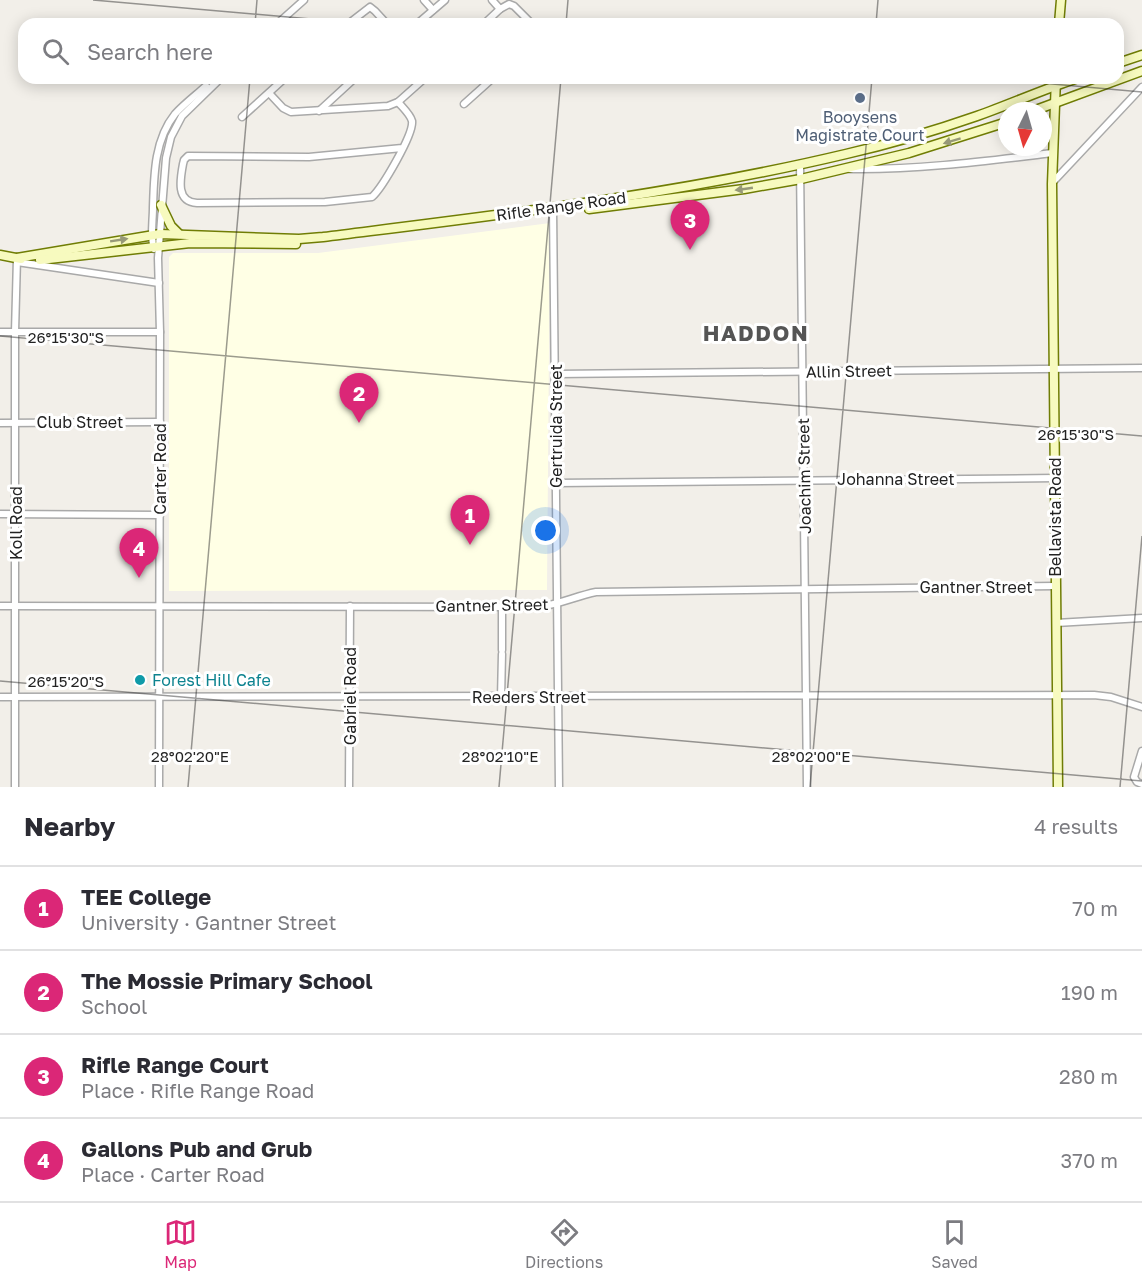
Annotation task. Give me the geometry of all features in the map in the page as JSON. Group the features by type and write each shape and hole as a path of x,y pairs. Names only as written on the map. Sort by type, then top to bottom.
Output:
{"main road":[{"path":"1060,18 1061,0"},
{"path":"1124,61 1142,55"},
{"path":"1124,77 1142,71"},
{"name":"Rifle Range Road","path":"32,258 157,246 234,242 281,244 324,242 553,211 715,182 847,154 962,121 1051,84"},
{"name":"Bellavista Road","path":"1056,84 1052,184 1058,787"},
{"path":"1052,104 1106,84"},
{"name":"Rifle Range Road","path":"32,258 156,234 311,238 744,189 801,179 917,151 998,125"},
{"path":"161,205 171,226 179,234"},
{"path":"0,255 17,260 32,258"}],"street":[{"path":"284,18 304,0"},
{"path":"290,18 310,0"},
{"path":"424,0 433,10"},
{"path":"424,18 445,0"},
{"path":"492,0 500,9"},
{"path":"490,18 506,5 512,4 526,18"},
{"path":"356,18 370,8 382,18"},
{"path":"156,234 154,171 175,115 209,84"},
{"path":"156,234 168,135 186,110 214,84"},
{"path":"242,117 278,84"},
{"path":"319,111 349,84"},
{"path":"268,93 288,111 319,111 388,106 398,102 418,84"},
{"path":"464,104 486,84"},
{"path":"1052,184 1142,87"},
{"path":"398,102 412,121 411,130 402,148 378,190 372,197 314,202 198,203 188,202 182,196 183,164 188,156 309,157 402,148"},
{"path":"841,169 928,167 1053,153"},
{"name":"Joachim Street","path":"800,164 807,787"},
{"name":"Gertruida Street","path":"553,211 559,787"},
{"name":"Carter Road","path":"156,234 160,332 159,787"},
{"path":"17,260 159,283"},
{"name":"Koll Road","path":"15,787 17,260"},
{"path":"0,332 160,332"},
{"name":"Allin Street","path":"555,374 1142,368"},
{"name":"Club Street","path":"0,423 160,422"},
{"name":"Johanna Street","path":"556,483 1056,477"},
{"path":"0,514 160,514"},
{"name":"Gantner Street","path":"0,606 538,607 596,592 1055,586"},
{"name":"Gabriel Road","path":"349,787 350,606"},
{"path":"501,698 502,607"},
{"path":"1056,623 1142,618"},
{"name":"Reeders Street","path":"0,698 1099,695 1142,707"},
{"path":"1142,751 1134,777 1142,784"}],"shaded area":[{"path":"550,223 547,590 169,591 169,257 173,253 318,253"}],"place":[{"name":"Booysens Magistrate Court","path":"860,98"},
{"name":"Rifle Range Court","path":"690,250"},
{"name":"The Mossie Primary School","path":"359,423"},
{"name":"TEE College","path":"470,545"},
{"name":"Gallons Pub and Grub","path":"139,578"},
{"name":"Forest Hill Cafe","path":"140,680"}],"district":[{"name":"HADDON","path":"756,333"}]}
